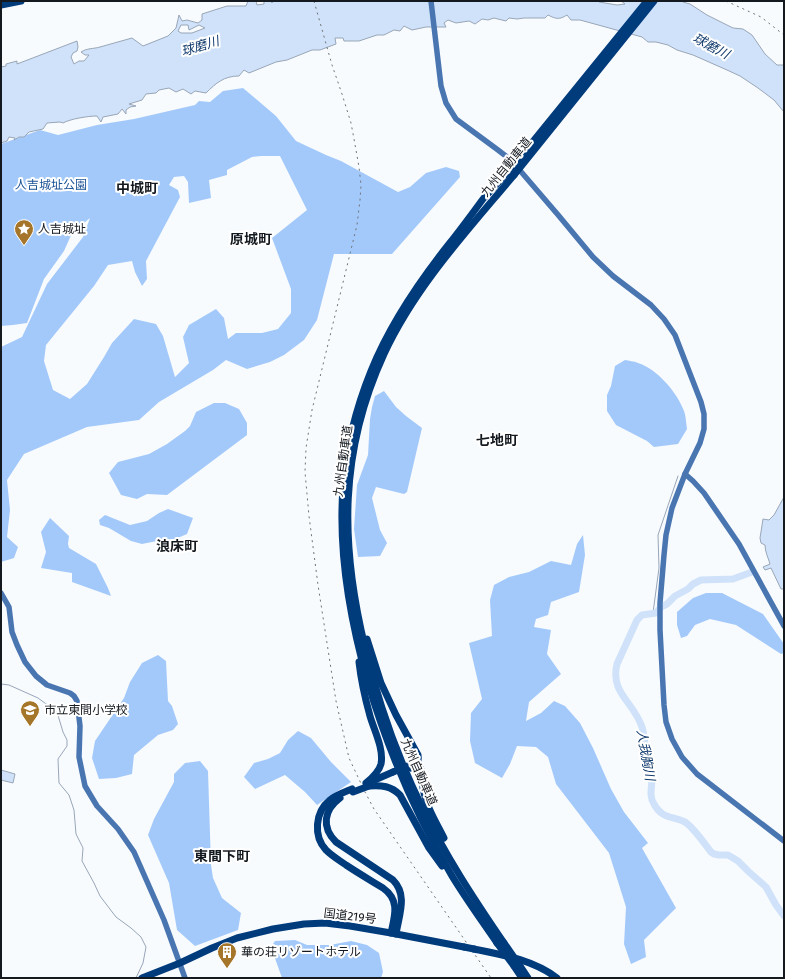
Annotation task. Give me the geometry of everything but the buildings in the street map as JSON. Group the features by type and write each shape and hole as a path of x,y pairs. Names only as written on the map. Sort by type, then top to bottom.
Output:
{"highway":[{"path":"1,5 21,1"},
{"name":"九州自動車道","path":"500,943 458,873 423,809 394,743 369,667 353,591 349,556 348,511 355,441 367,396 392,337 406,313 449,253 647,1"},
{"name":"九州自動車道","path":"528,978 470,905 451,875 417,811 388,745 357,642 348,592 343,549 342,511 346,462 355,417 362,394 379,352 387,335 420,283 484,198 512,173 654,1"},
{"path":"353,591 381,683 396,715 418,755 418,760 413,766 335,797 323,808 319,817 318,829 322,846 333,856 390,894 395,907 393,933"},
{"path":"357,642 360,677 381,752 380,779"},
{"path":"413,766 421,768 425,798 447,844 458,873"},
{"path":"368,785 380,779"},
{"path":"380,779 400,795 429,848 470,905"},
{"path":"353,791 331,807 326,818 327,829 336,842 393,880 398,886 402,894 402,903 393,933"},
{"name":"国道219号","path":"142,978 237,938 273,929 304,924 325,923 393,933 525,961 549,972 557,978"},
{"name":"九州自動車道","path":"517,966 522,978"}],"street":[{"path":"431,1 441,86 446,103 456,119 511,160 593,257 613,276 651,305 675,334 701,402 704,414 704,429 700,443 685,474 672,508 664,554 661,583 660,630 663,699 666,722 672,739 682,757 697,774 784,841"},
{"path":"685,474 704,493 739,544 784,626"},
{"path":"1,593 9,606 12,632 18,649 25,662 36,676 47,685 70,693 77,701 80,726 79,757 85,786 97,806 118,829 134,852 164,920 184,978"}],"green space":[{"name":"人吉城址公園","path":"243,88 276,116 296,141 341,161 398,192 410,187 426,173 446,167 459,171 460,177 392,254 334,254 317,320 304,340 284,355 270,362 247,369 226,360 213,370 159,402 139,420 87,427 24,454 7,480 10,510 7,537 18,547 14,558 1,562 1,347 22,337 47,284 83,237 90,218 72,233 64,251 44,279 27,323 1,326 1,144 40,130 58,135 97,125 134,119 195,105 199,101 210,102 223,91","holes":["280,156 307,210 272,238 291,289 291,313 278,329 262,333 236,333 228,339 224,318 216,309 189,325 183,337 189,363 175,377 163,336 156,324 134,319 112,343 87,384 70,399 53,390 44,361 46,345 94,286 108,265 132,261 135,272 142,286 147,279 146,261 180,197 178,190 169,185 174,177 184,176 188,182 189,203 211,198 209,180 227,175 227,170 252,157"]},
{"path":"625,360 636,362 652,370 666,382 677,396 685,413 687,429 678,444 654,447 647,441 616,425 607,411 607,395 611,386 615,366"},
{"path":"384,391 396,407 422,428 407,492 404,494 376,487 372,498 380,530 387,543 380,556 358,557 354,529 357,485 368,455 370,419 375,396"},
{"path":"214,403 225,403 239,409 247,423 247,435 167,495 147,494 137,499 121,495 109,473 118,462 149,454 167,444 190,426 196,412"},
{"path":"168,509 193,518 187,534 173,540 142,544 131,541 109,528 100,525 99,520 105,515 130,525 147,521"},
{"path":"50,518 69,536 69,548 96,564 111,596 72,582 72,573 41,568 46,552 41,532"},
{"path":"583,535 585,555 579,592 551,602 548,615 536,619 534,627 551,630 547,654 561,674 529,702 526,721 541,713 554,701 565,706 580,723 611,789 624,812 648,843 642,848 676,908 644,940 646,957 631,964 624,944 626,907 609,853 556,784 548,757 536,747 517,746 510,764 502,778 475,763 470,741 471,713 482,699 469,643 492,636 490,600 494,585 509,577 529,572 551,561 571,565 577,544"},
{"path":"706,593 722,593 763,614 784,644 784,653 781,654 736,625 710,619 695,625 687,636 681,638 677,625 677,612 693,598"},
{"path":"158,655 166,661 168,701 172,706 178,724 173,730 158,735 134,755 132,774 116,778 99,779 92,758 95,741 124,698 130,682 142,663"},
{"path":"298,731 311,738 331,762 351,782 317,805 305,792 285,775 255,789 244,777 254,763 268,759 280,753 288,740"},
{"path":"200,761 208,771 211,865 213,878 222,898 241,913 238,930 195,946 177,930 169,883 148,835 154,819 174,782 174,774 185,763"},
{"path":"295,940 307,945 330,945 351,941 367,945 379,953 383,972 381,978 282,978 271,947 275,941"}],"water":[{"name":"球磨川","path":"248,1 256,1 257,5 264,4 264,1 271,1 272,3 273,1 598,1 617,5 625,4 621,1 683,1 733,28 743,29 752,35 765,54 777,65 784,65 784,112 774,100 740,76 693,55 677,50 668,45 648,42 642,37 580,20 571,20 567,15 562,18 558,18 548,15 545,18 509,18 506,21 494,18 488,20 482,19 475,24 469,21 456,23 448,20 444,23 446,27 426,27 412,30 404,26 400,31 394,30 384,35 377,35 359,41 344,41 343,38 335,38 336,44 320,50 312,50 249,73 244,70 239,76 229,77 221,81 206,93 195,91 191,94 183,89 176,92 169,88 159,90 156,93 146,94 142,100 129,104 136,106 130,107 126,110 126,114 122,109 118,114 103,117 101,122 97,116 79,118 63,123 47,123 43,129 29,132 24,137 19,137 14,140 15,138 9,137 7,141 1,143 1,67 6,66 6,64 17,61 17,64 77,41 77,51 73,53 71,57 74,64 79,61 84,61 89,55 85,55 81,52 86,50 132,38 143,46 168,36 176,28 179,15 182,21 187,20 198,23 202,20 202,14 227,6 246,6","holes":["181,25 188,25 189,30 199,25 205,28 192,33 181,33 178,31"]},
{"path":"784,497 784,589 781,589 771,568 765,570 763,567 770,564 765,545 761,543 760,538 763,519 769,520 774,515"},
{"path":"1,770 15,774 13,783 1,780"}],"waterway":[{"path":"653,613 659,568 658,535 678,476"},
{"name":"人我胸川","path":"752,572 733,579 701,580 675,596 656,613 642,615 637,620 617,664 616,674 619,690 638,718 642,727 652,774 651,797 657,809 664,815 685,822 714,854 728,855 738,861 766,887 784,916"},
{"path":"1,684 9,685 38,698 57,712 67,740 67,746 58,759 59,783 69,795 74,810 76,834 83,848 82,861 100,896 116,917 141,937 146,947 143,963 136,978"}],"railway":[{"path":"314,1 332,65 351,123 361,185 357,225 312,410 306,448 305,472 309,516 336,701 349,758 374,809 491,978"},
{"path":"726,1 761,17 784,35"}],"place":[{"name":"人吉城址","path":"24,246"},
{"name":"市立東間小学校","path":"30,727"},
{"name":"華の荘リゾートホテル","path":"227,969"}],"district":[{"name":"中城町","path":"137,188"},
{"name":"原城町","path":"251,239"},
{"name":"七地町","path":"497,440"},
{"name":"浪床町","path":"177,546"},
{"name":"東間下町","path":"222,856"}]}
